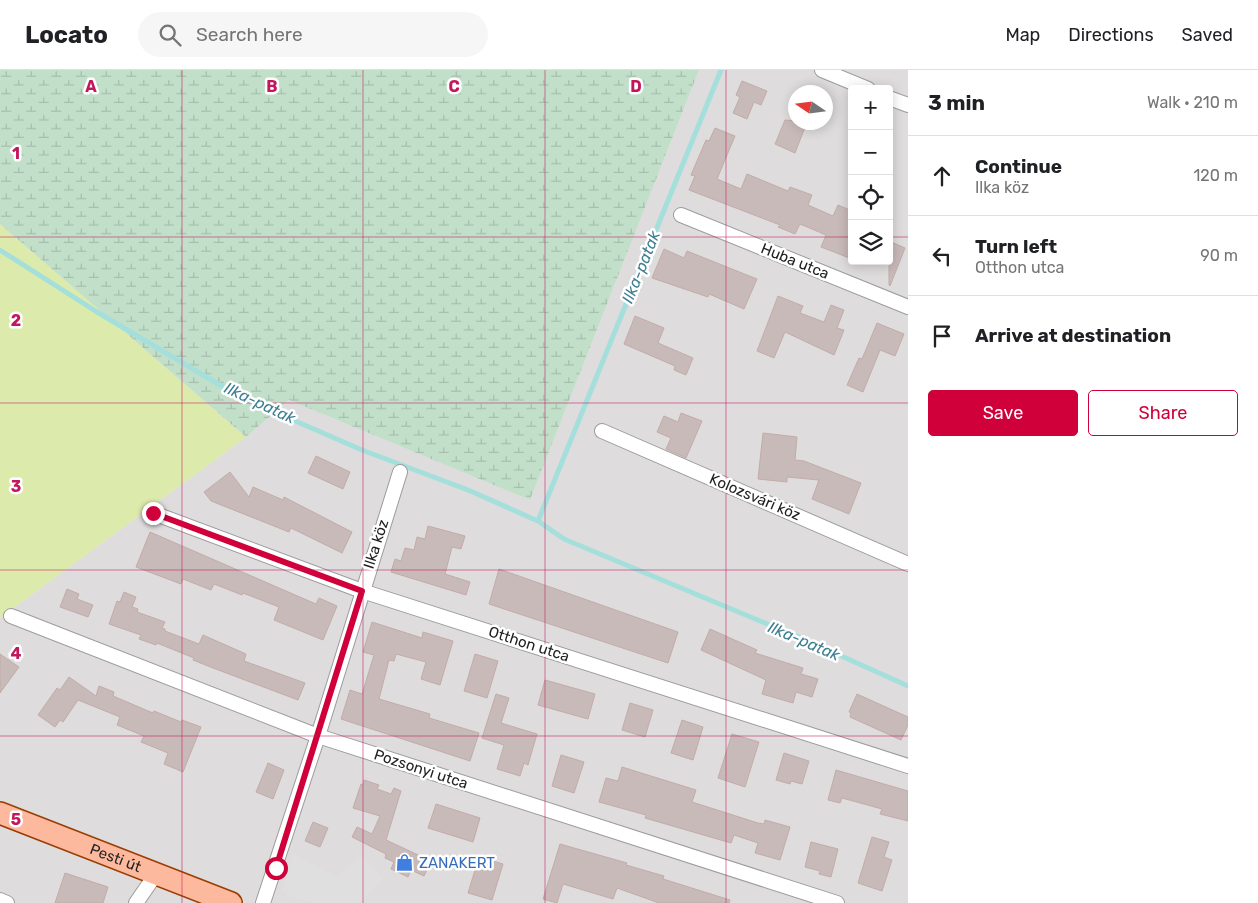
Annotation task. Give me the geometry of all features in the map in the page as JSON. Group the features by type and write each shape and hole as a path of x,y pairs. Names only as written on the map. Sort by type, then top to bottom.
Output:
{"main road":[{"name":"Pesti út","path":"0,812 231,903"}],"street":[{"path":"822,70 858,85"},
{"path":"893,99 908,105"},
{"name":"Huba utca","path":"681,215 908,307"},
{"name":"Kolozsvári köz","path":"602,431 908,564"},
{"name":"Ilka köz","path":"264,903 400,472"},
{"name":"Otthon utca","path":"153,513 362,591 908,766"},
{"name":"Pozsonyi utca","path":"11,616 318,736 837,903"},
{"path":"136,903 156,874"},
{"path":"0,900 7,903"}],"shaded area":[{"path":"699,70 908,70 908,903 0,903 0,618 246,437 289,400 530,500"},
{"path":"293,854 337,876 361,856 384,878 360,903 312,903 287,896 282,889"}],"green space":[{"path":"0,70 699,70 530,500 289,400 246,437 0,224"},
{"path":"0,224 246,437 0,618"}],"building":[{"path":"742,81 767,91 761,105 754,102 747,119 733,113 740,97 736,95"},
{"path":"785,120 788,120 788,130 804,130 795,153 775,144"},
{"path":"715,128 735,136 717,179 741,189 747,174 788,191 790,187 812,195 808,205 833,216 838,205 848,209 848,257 821,247 826,235 800,224 795,234 778,227 780,225 689,190 695,176 691,175 706,140 709,141"},
{"path":"893,243 905,248 889,285 889,265 893,265"},
{"path":"664,249 684,258 687,251 757,279 744,309 709,294 708,297 652,278"},
{"path":"778,296 803,306 800,313 824,322 831,305 844,310 837,328 844,330 834,355 785,332 774,358 757,351"},
{"path":"635,316 664,328 658,343 693,358 686,375 674,370 675,366 624,344"},
{"path":"877,323 904,334 895,356 880,350 863,392 847,385 859,358 862,359"},
{"path":"681,413 702,421 686,458 666,449 671,438 657,432 664,416 678,422"},
{"path":"763,433 797,437 795,460 804,461 861,483 849,514 812,499 819,480 787,477 787,482 758,479"},
{"path":"316,456 350,472 343,489 308,473"},
{"path":"230,472 249,497 253,487 283,500 284,497 352,532 342,553 291,528 289,532 211,501 204,492"},
{"path":"428,526 465,536 461,549 452,547 445,574 470,582 466,595 391,572 395,559 401,561 405,548 414,550 417,537 425,539"},
{"path":"150,532 316,604 319,598 337,606 323,640 274,620 279,607 214,584 211,590 183,579 181,584 136,567"},
{"path":"499,569 678,632 668,663 489,604"},
{"path":"67,589 79,594 77,599 93,605 88,617 60,607"},
{"path":"124,592 136,597 132,607 138,609 137,612 165,622 162,628 165,631 199,644 203,635 246,654 244,661 305,683 298,700 193,660 194,658 157,643 156,645 139,639 141,635 109,624 117,601 120,602"},
{"path":"372,622 422,638 423,632 453,641 440,685 421,679 426,662 396,654 394,661 389,660 379,699 430,714 429,718 479,733 470,761 341,719 350,690 362,694 374,655 363,652"},
{"path":"710,629 757,650 755,653 803,668 801,674 818,679 812,697 796,692 793,703 762,694 766,680 701,650"},
{"path":"0,654 19,667 0,693"},
{"path":"475,654 498,661 487,698 464,691"},
{"path":"69,677 96,696 99,686 114,692 113,696 153,713 154,711 181,722 182,720 201,727 183,772 164,764 168,753 141,742 144,736 117,725 120,717 78,700 63,722 60,720 55,727 38,715 57,688 60,690"},
{"path":"545,680 595,694 588,719 538,705"},
{"path":"496,694 509,698 501,723 537,734 528,765 524,763 520,776 497,769 504,745 482,738"},
{"path":"857,694 908,717 908,725 901,740 850,717 851,713 849,712"},
{"path":"630,703 653,710 645,737 622,730"},
{"path":"682,720 703,727 693,760 671,753"},
{"path":"732,734 759,742 745,787 718,778"},
{"path":"784,753 809,761 802,784 791,781 790,784 776,780"},
{"path":"561,755 584,762 574,793 552,786"},
{"path":"268,763 284,770 273,799 256,792"},
{"path":"622,767 696,790 692,802 758,823 764,824 765,820 790,827 780,860 755,853 758,843 734,835 731,843 645,818 646,815 599,802 606,778 618,781"},
{"path":"836,770 908,791 908,821 880,814 882,809 842,798 840,803 828,800"},
{"path":"364,780 379,785 377,789 391,794 394,788 401,791 386,840 431,861 424,876 411,870 408,877 391,869 394,862 385,858 386,854 352,837 357,827 372,834 380,816 353,808"},
{"path":"436,804 480,818 473,842 428,828"},
{"path":"313,822 328,828 320,847 305,841"},
{"path":"872,837 889,842 884,857 892,860 882,891 858,883"},
{"path":"811,842 838,849 831,877 819,874 820,871 805,867"},
{"path":"560,844 627,863 626,865 664,876 663,879 730,900 729,903 659,903 617,888 613,899 563,884 557,903 543,899"},
{"path":"479,857 503,864 492,900 468,893"},
{"path":"65,873 108,887 103,903 55,903"}],"waterway":[{"name":"Ilka-patak","path":"538,521 721,70"},
{"name":"Ilka-patak","path":"0,250 97,312 240,397 362,450 468,490 538,521 564,539 808,641 908,686"}],"place":[{"name":"ZANAKERT","path":"405,863"}],"route":[{"path":"153,513 362,591 276,868"}]}
